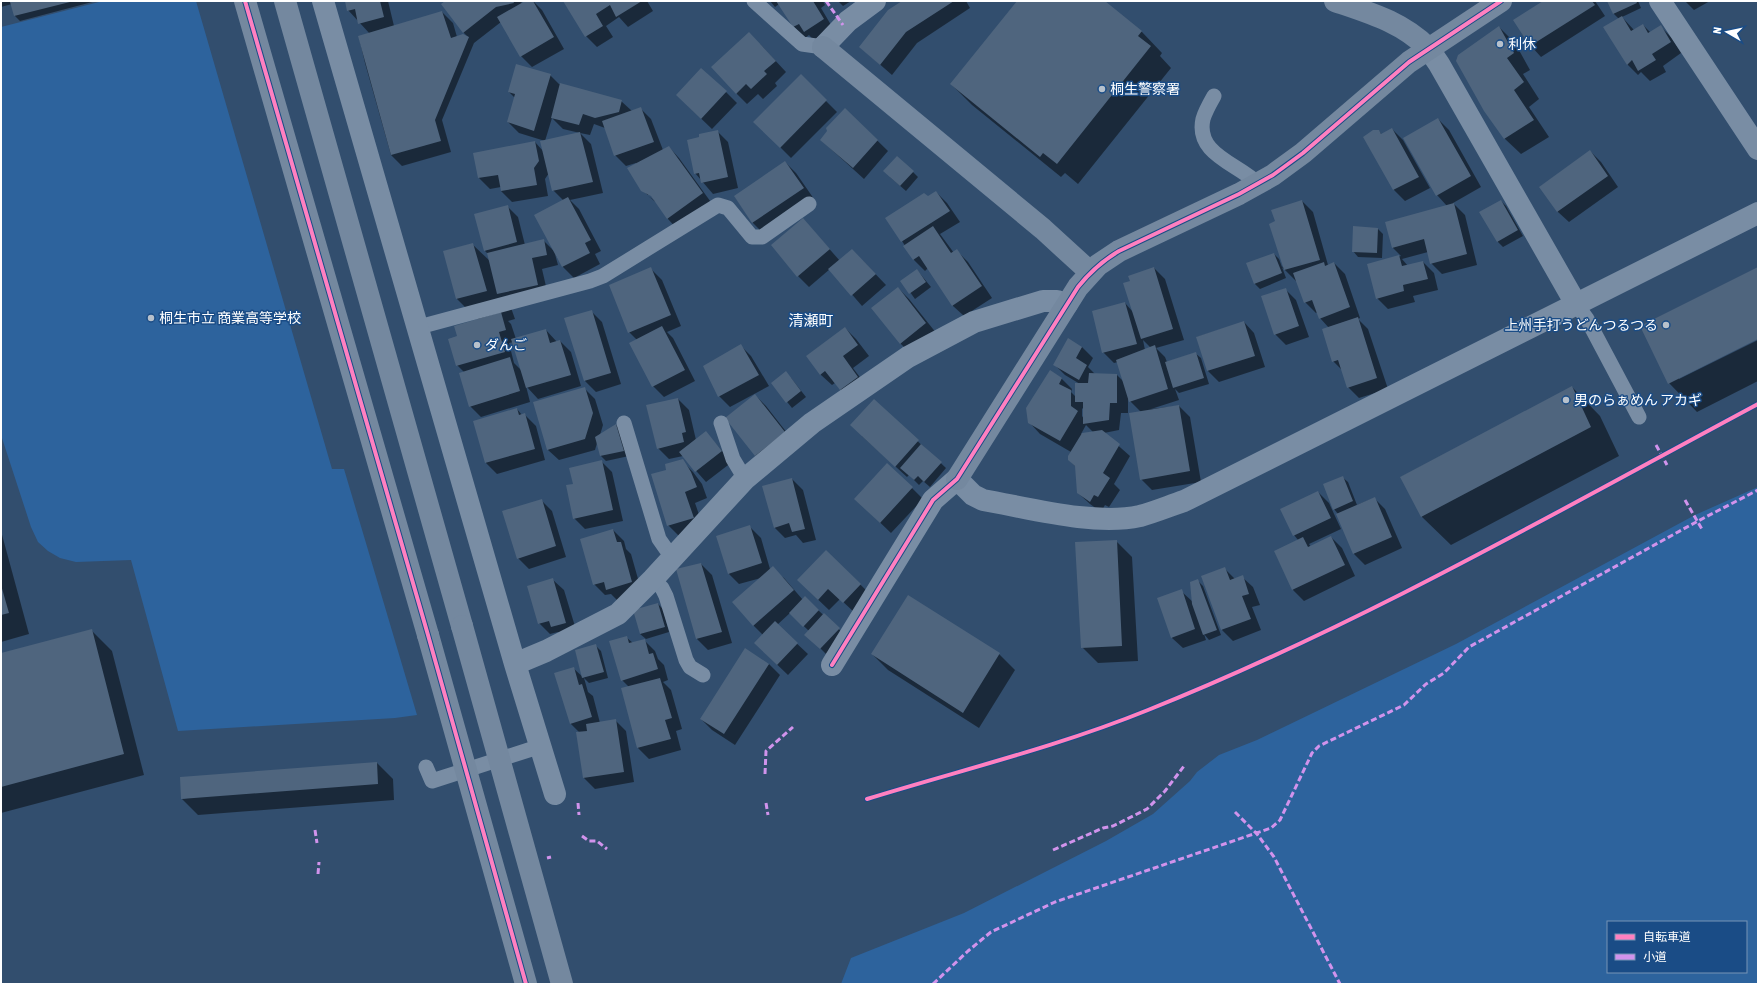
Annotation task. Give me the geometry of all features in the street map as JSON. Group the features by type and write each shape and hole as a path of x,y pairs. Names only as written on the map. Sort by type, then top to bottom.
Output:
{"street":[{"path":"245,1 428,635 526,984"},
{"path":"285,1 562,984"},
{"path":"323,1 554,794"},
{"path":"875,1 848,21 823,47 1031,219 1090,272"},
{"path":"1335,1 1380,16 1397,24 1409,31 1428,48 1443,70 1576,304"},
{"path":"832,665 933,500 957,479 1067,304 1090,272 1107,258 1119,251 1258,184 1273,175 1303,153 1409,62 1428,48 1502,1"},
{"path":"1660,1 1758,149"},
{"path":"957,479 973,495 983,500 1077,517 1099,519 1139,516 1184,501 1758,213"},
{"path":"515,664 546,651 611,619 618,614 653,579 745,479 812,424 908,357 974,322 1043,301 1057,301 1067,304"}],"lane":[{"path":"754,1 802,44 823,47"},
{"path":"1214,96 1203,118 1202,130 1205,139 1212,151 1220,159 1250,176 1258,184"},
{"path":"419,327 603,276 718,205 728,208 752,237 762,237 809,204"},
{"path":"1576,304 1587,319 1639,417"},
{"path":"624,423 659,539 666,550 674,556"},
{"path":"721,423 733,459 745,479"},
{"path":"653,579 662,588 666,596 686,660 690,667 702,675"},
{"path":"426,767 432,780 541,746"}],"shaded area":[{"name":"桐生市立 商業高等学校","path":"103,1 196,1 332,469 344,469 417,715 395,718 178,731 131,560 76,562 60,558 48,551 38,542 31,527 1,435 1,27"},
{"path":"1758,487 1758,984 841,984 851,958 964,913 1106,841 1153,814 1190,781 1197,772 1219,755 1257,740 1456,644 1695,515"}],"building":[{"path":"345,1 380,1 384,17 358,24 355,9 347,11"},
{"path":"445,1 513,1 514,3 496,7 463,33 441,4"},
{"path":"525,1 533,1 554,37 520,57 497,17"},
{"path":"563,1 642,1 616,17 610,5 596,14 603,26 585,37"},
{"path":"776,1 813,1 824,19 804,32 799,24 793,27"},
{"path":"902,1 954,1 906,32 880,65 859,47 888,10"},
{"path":"1017,1 1105,1 1142,31 1138,36 1151,46 1057,164 1043,153 1040,157 950,84"},
{"path":"1543,1 1592,1 1595,5 1530,46 1513,20"},
{"path":"1607,1 1636,1 1637,3 1613,14"},
{"path":"10,2 70,2 14,16"},
{"path":"442,11 451,38 463,34 469,37 435,120 441,141 391,155 358,36"},
{"path":"1622,16 1631,31 1643,24 1648,33 1661,25 1671,42 1652,54 1656,60 1638,71 1632,60 1627,65 1603,27"},
{"path":"1499,26 1514,53 1507,58 1524,82 1514,90 1534,120 1504,139 1484,111 1456,61 1458,55"},
{"path":"749,32 776,61 764,71 767,74 751,89 746,84 736,94 711,67"},
{"path":"516,64 551,74 534,131 507,122 515,94 508,92"},
{"path":"701,68 727,91 701,119 676,95"},
{"path":"801,74 827,100 780,148 753,122"},
{"path":"560,83 622,100 619,112 595,118 583,114 579,125 551,118"},
{"path":"641,107 654,142 614,156 602,121"},
{"path":"845,108 878,140 853,168 820,140 827,131 826,128"},
{"path":"1438,118 1471,176 1436,196 1403,138"},
{"path":"1392,128 1419,177 1393,190 1363,137 1373,130 1379,130 1381,134"},
{"path":"718,130 728,177 701,183 699,173 694,174 687,140 699,137 699,134"},
{"path":"580,132 593,182 552,191 540,141"},
{"path":"535,141 539,161 534,168 537,185 501,191 498,175 478,178 473,153"},
{"path":"669,146 703,193 667,219 651,196 641,191 627,168"},
{"path":"1590,150 1608,176 1557,212 1539,187"},
{"path":"897,156 914,171 900,186 883,171"},
{"path":"785,161 804,188 752,223 734,196"},
{"path":"936,191 950,211 901,242 885,218 924,193 928,196"},
{"path":"568,197 591,240 585,243 590,253 562,267 534,215"},
{"path":"1302,200 1320,260 1284,270 1269,224 1275,221 1271,210"},
{"path":"1501,200 1518,230 1497,242 1479,212"},
{"path":"1454,203 1467,254 1430,264 1424,239 1392,248 1385,222"},
{"path":"508,205 517,242 484,251 474,214"},
{"path":"803,218 830,249 797,277 771,245"},
{"path":"933,226 951,253 957,249 982,286 952,306 919,256 913,260 903,246"},
{"path":"1353,226 1378,228 1377,253 1352,252"},
{"path":"544,239 547,255 532,258 538,285 497,294 487,253"},
{"path":"473,243 487,291 456,299 443,251"},
{"path":"852,249 876,274 851,296 828,269"},
{"path":"1274,253 1282,273 1254,284 1246,263"},
{"path":"1399,255 1402,266 1423,261 1428,279 1403,285 1404,291 1376,299 1367,264"},
{"path":"1324,262 1325,266 1334,262 1350,307 1319,319 1312,300 1304,303 1293,273"},
{"path":"651,267 671,315 628,333 609,285"},
{"path":"1154,267 1173,329 1141,339 1123,283 1130,281 1128,276"},
{"path":"1758,267 1758,339 1668,384 1640,326"},
{"path":"917,269 926,282 909,294 900,281"},
{"path":"898,287 926,323 900,344 871,308"},
{"path":"1286,288 1299,326 1274,335 1261,296"},
{"path":"1125,302 1137,344 1102,353 1092,311"},
{"path":"592,310 611,373 584,381 564,318"},
{"name":"ダんご","path":"501,312 506,330 499,332 505,352 456,366 448,339 457,336 454,326"},
{"path":"1358,317 1377,378 1347,388 1338,360 1332,362 1322,329"},
{"path":"1244,321 1255,356 1207,371 1196,337"},
{"path":"662,326 685,370 652,387 629,343"},
{"path":"845,327 858,345 843,356 858,377 840,390 825,371 820,375 806,356"},
{"path":"546,329 550,343 560,340 571,375 526,388 511,339"},
{"path":"1068,338 1082,347 1076,358 1087,365 1079,380 1053,365"},
{"path":"741,344 759,375 718,397 703,366"},
{"path":"1155,345 1168,389 1129,402 1116,360"},
{"path":"1196,352 1204,378 1173,388 1165,362"},
{"path":"510,357 520,391 469,407 459,373"},
{"path":"1050,370 1062,378 1059,384 1071,390 1071,406 1078,411 1060,441 1028,423 1026,408"},
{"path":"786,371 801,391 786,403 771,383"},
{"path":"1089,373 1117,374 1117,403 1110,403 1109,420 1083,424 1083,402 1075,402 1075,383 1088,383"},
{"path":"1572,386 1591,427 1421,517 1400,477"},
{"path":"585,387 593,413 585,439 547,450 533,402"},
{"path":"755,394 785,432 755,456 725,418"},
{"path":"678,398 686,432 682,433 684,442 657,449 646,405"},
{"path":"874,399 919,440 895,467 850,425"},
{"path":"1179,405 1190,471 1140,480 1129,413"},
{"path":"517,408 519,415 525,413 535,449 485,463 473,421"},
{"path":"616,424 624,451 600,456 595,437"},
{"path":"1102,430 1120,444 1103,473 1110,478 1098,497 1094,495 1090,502 1077,493 1075,466 1068,460 1068,456 1082,433"},
{"path":"706,431 722,451 695,472 679,452"},
{"path":"921,444 942,462 924,482 918,476 914,480 900,468"},
{"path":"683,459 691,472 697,487 685,492 694,518 667,526 651,474 666,470 665,464"},
{"path":"602,460 613,510 573,519 566,485 573,484 569,468"},
{"path":"887,463 913,487 880,523 854,499"},
{"path":"1343,476 1353,501 1333,510 1323,484"},
{"path":"792,478 805,529 792,532 789,523 774,528 762,486"},
{"path":"1318,491 1331,518 1293,536 1280,509"},
{"path":"1375,497 1392,537 1353,554 1336,514"},
{"path":"542,499 556,546 517,559 502,511"},
{"path":"750,525 762,563 728,574 716,536"},
{"path":"613,529 617,542 621,542 632,582 606,590 604,582 593,585 580,539"},
{"path":"1331,536 1345,565 1292,590 1274,551 1303,537 1308,547"},
{"path":"1117,540 1122,646 1081,648 1075,542"},
{"path":"826,550 861,584 843,603 828,589 818,600 797,580"},
{"path":"701,563 722,632 696,639 676,569"},
{"path":"773,566 794,590 753,626 732,602"},
{"path":"1225,567 1230,580 1243,575 1249,594 1242,596 1251,619 1221,630 1201,576"},
{"path":"553,578 566,623 551,627 549,621 538,624 527,586"},
{"path":"1198,579 1217,630 1203,635 1192,604 1190,582"},
{"path":"1,585 9,613 1,615"},
{"path":"1182,589 1195,629 1171,638 1157,598"},
{"path":"908,595 1000,653 963,713 871,654"},
{"path":"805,596 819,610 803,627 789,613"},
{"path":"658,603 665,627 640,634 633,610"},
{"path":"824,613 840,628 820,649 804,635"},
{"path":"775,621 798,643 777,665 754,643"},
{"path":"92,629 124,754 1,787 1,653"},
{"path":"627,636 629,643 645,639 649,654 653,653 658,669 621,681 609,641"},
{"path":"596,644 604,672 582,678 575,650"},
{"path":"745,648 769,664 724,734 700,719"},
{"path":"574,667 579,685 582,684 592,717 570,724 554,673"},
{"path":"660,678 672,718 665,720 671,739 637,748 621,688"},
{"path":"616,719 624,772 583,778 576,732 587,731 586,724"},
{"path":"377,762 378,784 181,799 180,777"}],"marked path":[{"path":"826,1 843,25"},
{"path":"1656,445 1667,465"},
{"path":"933,984 968,951 991,932 1055,902 1271,828 1280,820 1312,753 1319,746 1404,705 1426,684 1444,673 1469,647 1698,521 1758,490"},
{"path":"1685,500 1703,531"},
{"path":"765,774 766,751 793,727"},
{"path":"1053,850 1103,828 1113,826 1147,809 1165,791 1184,766"},
{"path":"578,803 579,815"},
{"path":"766,803 768,815"},
{"path":"1235,812 1257,834 1274,857 1340,984"},
{"path":"315,830 317,843"},
{"path":"582,836 589,841 597,841 607,849"},
{"path":"547,858 551,857"},
{"path":"318,874 319,862"}],"cycle path":[{"path":"245,1 428,635 526,984"},
{"path":"832,665 933,500 957,479 1078,287 1092,272 1119,251 1239,194 1273,175 1303,153 1409,62 1501,1"},
{"path":"867,799 1044,747 1148,710 1227,677 1305,641 1458,565 1758,404"}],"place":[{"name":"利休","path":"1500,44"},
{"name":"桐生警察署","path":"1102,89"},
{"name":"桐生市立 商業高等学校","path":"151,318"},
{"name":"上州手打うどんつるつる","path":"1666,325"},
{"name":"ダんご","path":"477,345"},
{"name":"男のらぁめん アカギ","path":"1566,400"}],"district":[{"name":"清瀬町","path":"811,320"}]}
